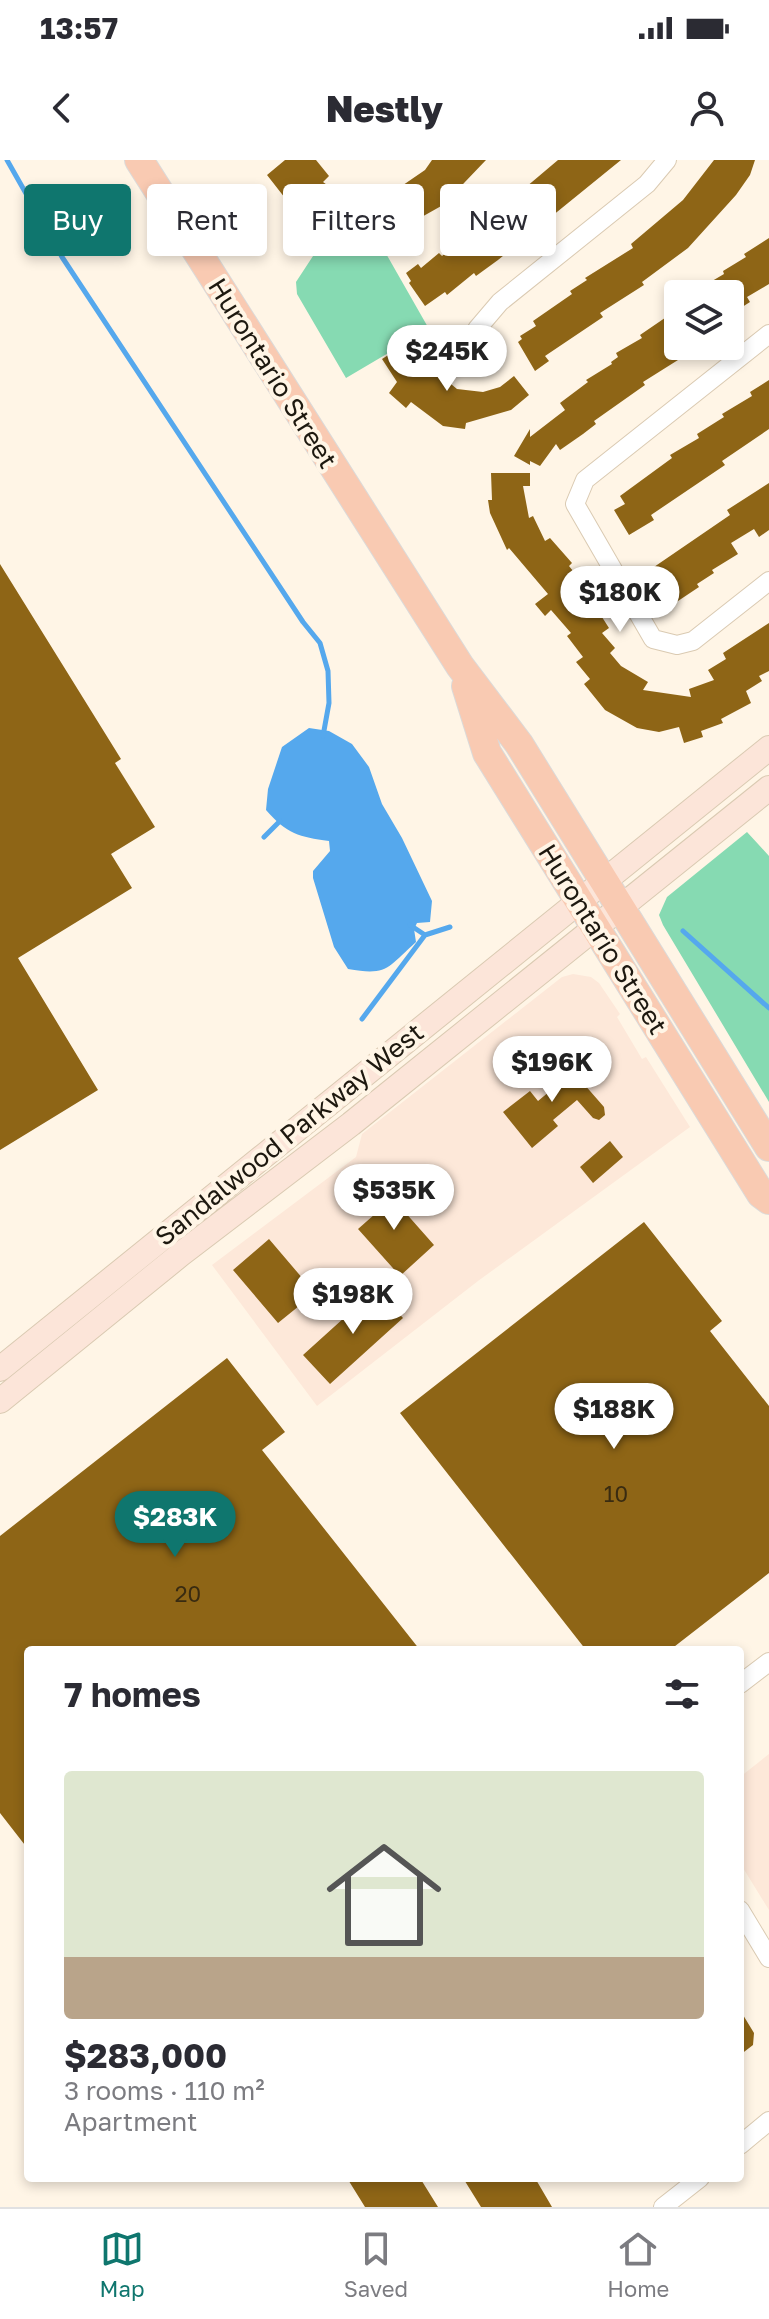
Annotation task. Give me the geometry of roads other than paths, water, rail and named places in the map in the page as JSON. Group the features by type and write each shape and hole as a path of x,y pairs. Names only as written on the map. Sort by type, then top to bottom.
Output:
{"main road":[{"name":"Hurontario Street","path":"139,160 460,666 519,744 769,1147"},
{"name":"Hurontario Street","path":"460,666 487,753 761,1194 769,1200"},
{"name":"Sandalwood Parkway West","path":"0,1369 769,748"},
{"name":"Sandalwood Parkway West","path":"0,1401 769,788"}],"street":[{"path":"477,329 500,302 647,184 667,160"},
{"path":"769,334 585,480 575,504 653,639 677,645 693,641 769,581"},
{"path":"744,1681 769,1662"},
{"path":"744,1917 769,1958"},
{"path":"744,2142 769,2121"},
{"path":"663,2207 695,2182"}],"water":[{"path":"309,728 329,731 352,744 369,767 382,804 432,901 430,922 417,923 414,929 416,942 386,968 371,971 348,969 334,947 313,878 313,871 330,851 329,841 294,833 266,810 268,789 282,747"}],"waterway":[{"path":"7,160 62,257 303,622 320,643 328,671 329,703 323,736"},
{"path":"264,837 280,821"},
{"path":"410,925 425,935 450,927"},
{"path":"683,931 769,1008"},
{"path":"362,1019 425,935"}]}
